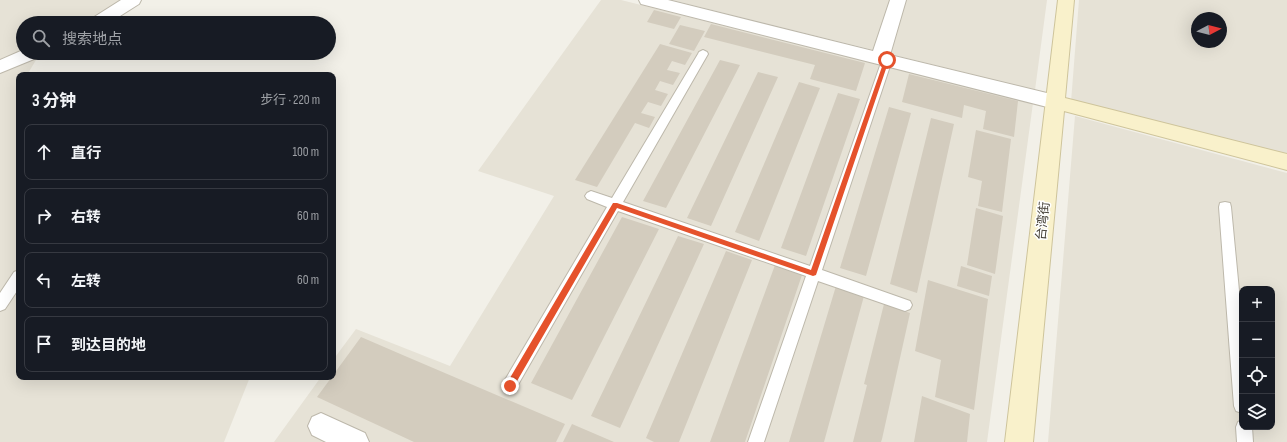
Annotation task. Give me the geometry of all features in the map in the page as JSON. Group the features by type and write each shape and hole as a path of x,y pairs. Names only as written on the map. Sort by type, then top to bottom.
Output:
{"main road":[{"name":"台湾街","path":"1019,442 1066,0"},
{"path":"1055,102 1287,162"}],"street":[{"path":"108,16 133,0"},
{"path":"647,0 1055,102"},
{"path":"883,59 898,0"},
{"path":"0,67 16,60"},
{"path":"321,426 356,442"}],"lane":[{"path":"510,386 703,54"},
{"path":"756,442 883,59"},
{"path":"591,196 904,305"},
{"path":"1225,206 1241,394"},
{"path":"0,305 16,281"},
{"path":"1244,430 1245,442"}],"shaded area":[{"path":"0,0 142,0 113,16 16,16 16,60 36,60 29,72 16,72 16,380 249,380 224,442 0,442"},
{"path":"601,0 621,0 1033,103 987,442 274,442 319,380 336,380 336,356 356,329 450,366 554,196 478,171"},
{"path":"672,0 1047,0 1035,90"},
{"path":"1079,0 1287,0 1287,158 1071,102"},
{"path":"1075,116 1287,173 1287,442 1048,442"}],"building":[{"path":"654,10 681,17 674,29 647,22"},
{"path":"711,24 865,63 856,91 810,79 815,65 704,37"},
{"path":"680,25 705,31 694,51 669,44"},
{"path":"660,44 692,53 685,65 672,61 667,70 680,73 673,85 660,81 655,90 668,94 661,106 648,102 641,113 655,117 649,128 635,123 597,187 575,180"},
{"path":"720,60 740,65 666,208 643,201"},
{"path":"758,72 778,77 711,226 687,218"},
{"path":"909,74 1018,101 1014,137 983,129 986,111 964,105 962,118 902,102"},
{"path":"799,82 820,88 759,241 735,232"},
{"path":"838,93 860,99 806,256 781,248"},
{"path":"889,107 911,113 866,276 840,268"},
{"path":"931,118 954,124 917,293 890,284"},
{"path":"976,130 1011,139 1002,212 978,206 982,181 968,177"},
{"path":"976,208 1003,216 995,274 967,265"},
{"path":"622,217 659,229 572,400 531,383"},
{"path":"678,236 704,244 620,428 591,416"},
{"path":"726,251 752,260 679,442 654,442 646,438"},
{"path":"775,265 802,275 745,442 710,442"},
{"path":"961,266 992,276 989,296 957,286"},
{"path":"928,280 988,299 974,410 935,397 941,360 915,351"},
{"path":"836,286 864,296 824,442 789,442"},
{"path":"884,304 910,313 882,439 881,442 853,442 867,385 864,384"},
{"path":"361,337 565,424 556,442 414,442 317,397 329,380 336,380 336,371"},
{"path":"922,396 970,414 967,442 914,442"},
{"path":"572,424 614,442 563,442"}],"route":[{"path":"510,386 615,205 813,273 887,60"}]}
